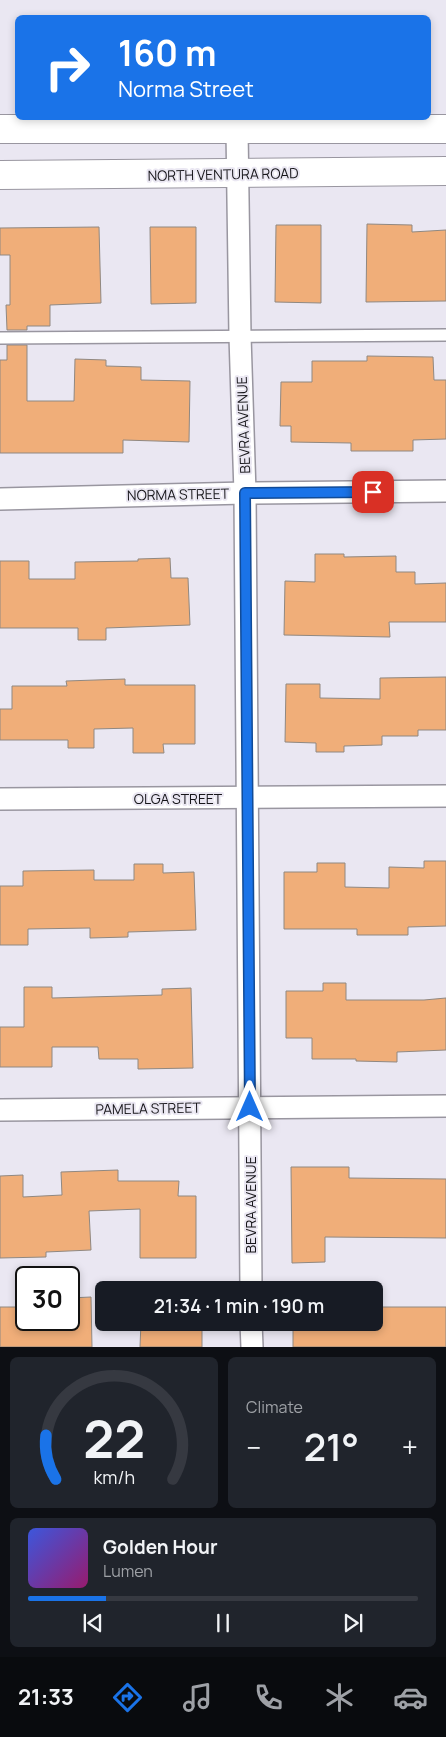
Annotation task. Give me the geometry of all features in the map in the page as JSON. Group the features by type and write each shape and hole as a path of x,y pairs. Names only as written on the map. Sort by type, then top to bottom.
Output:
{"main road":[{"path":"0,130 446,128"},
{"name":"NORTH VENTURA ROAD","path":"0,176 446,171"}],"street":[{"name":"BEVRA AVENUE","path":"237,130 240,336 245,493 251,1281"},
{"name":"NORMA STREET","path":"0,499 245,493 446,491"},
{"name":"OLGA STREET","path":"0,799 446,796"},
{"name":"PAMELA STREET","path":"0,1110 446,1106"},
{"path":"251,1331 252,1347"}],"lane":[{"path":"0,338 446,334"}],"building":[{"path":"367,224 412,225 412,232 446,230 446,301 366,302"},
{"path":"276,225 321,225 321,303 275,302"},
{"path":"99,227 101,303 50,305 50,326 27,326 27,330 7,330 6,305 10,305 10,255 0,255 0,228"},
{"path":"150,227 196,227 196,303 151,304"},
{"path":"7,345 27,345 27,401 74,401 75,359 106,360 106,366 141,367 141,380 190,381 189,442 123,440 123,453 0,453 0,360 7,360"},
{"path":"367,356 433,357 434,380 446,380 446,439 413,440 413,451 351,451 351,443 291,442 291,426 280,426 281,382 312,382 312,361 367,361"},
{"path":"315,554 344,554 344,557 396,556 396,572 415,572 415,584 446,583 446,622 389,622 390,637 284,635 285,581 315,582"},
{"path":"170,558 171,578 188,578 190,625 106,628 106,640 78,640 78,628 0,628 0,561 29,561 29,579 75,579 75,562 138,561 138,559"},
{"path":"446,677 446,730 418,730 418,736 382,736 382,745 344,746 344,752 316,752 316,743 285,742 286,684 320,684 320,698 380,699 380,678"},
{"path":"125,679 125,685 195,685 195,744 163,744 164,753 133,753 133,728 94,729 94,748 68,748 68,740 0,740 0,709 12,709 12,686 67,686 66,681"},
{"path":"424,861 446,861 446,926 408,927 408,935 357,935 357,929 284,929 284,872 317,872 317,863 345,863 345,887 389,888 389,867 424,868"},
{"path":"134,864 163,864 163,873 194,872 196,930 128,932 128,937 90,938 90,928 28,929 28,945 0,945 0,886 23,886 23,871 94,870 94,880 134,880"},
{"path":"323,983 346,983 346,1000 424,1000 446,998 446,1050 397,1052 397,1062 356,1061 356,1059 312,1059 312,1038 286,1038 286,991 323,991"},
{"path":"24,987 52,987 52,998 162,995 162,989 191,988 193,1068 138,1069 138,1059 99,1059 98,1047 52,1047 52,1067 0,1067 0,1027 24,1027"},
{"path":"291,1167 349,1167 349,1178 446,1179 446,1238 325,1237 325,1262 292,1263"},
{"path":"118,1170 118,1181 179,1181 178,1196 196,1196 196,1258 140,1258 140,1209 89,1211 91,1250 46,1252 46,1257 0,1258 0,1176 23,1175 23,1197 62,1195 61,1172"},
{"path":"91,1297 92,1347 0,1347 0,1307 15,1307 15,1331 80,1331 80,1298"},
{"path":"383,1307 446,1307 446,1347 293,1347 293,1331 383,1331"},
{"path":"141,1331 202,1331 202,1347 140,1347"}],"route":[{"path":"250,1107 245,493 373,492"}]}
